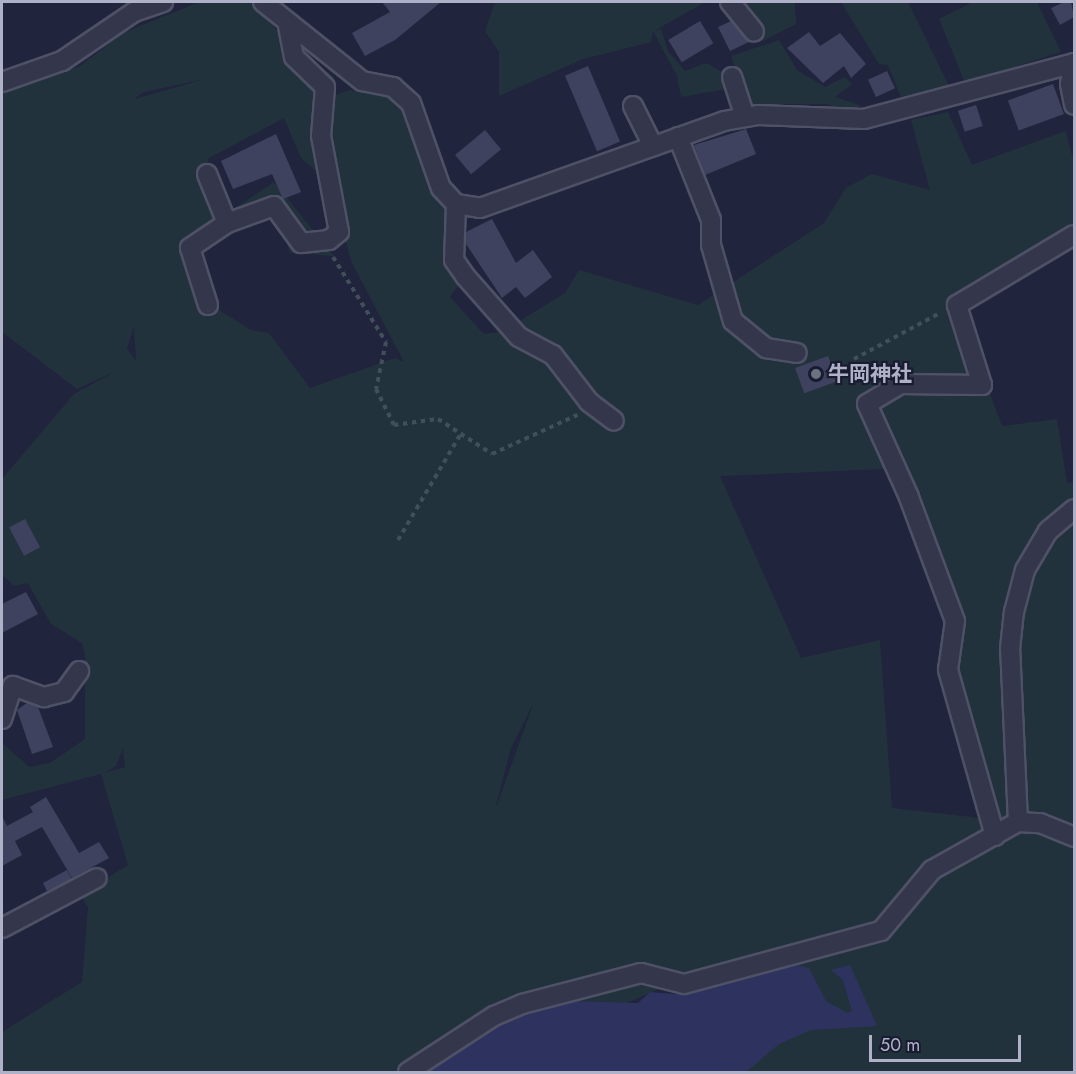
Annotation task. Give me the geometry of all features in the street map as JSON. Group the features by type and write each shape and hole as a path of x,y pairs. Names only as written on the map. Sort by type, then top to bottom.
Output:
{"street":[{"path":"2,82 62,61 134,12 163,2"},
{"path":"263,2 288,26 362,81 393,87 411,103 441,188 456,204 480,208 678,137 745,117 864,119 1074,63 1074,105"},
{"path":"730,2 754,32"},
{"path":"208,306 190,248 227,224 274,206 301,243 323,241 339,232 321,136 325,87 294,57 288,26"},
{"path":"732,77 745,117"},
{"path":"633,106 653,146"},
{"path":"678,137 711,220 711,245 733,321 766,348 797,353"},
{"path":"207,174 227,224"},
{"path":"456,204 454,260 465,276 519,337 554,355 607,416"},
{"path":"994,836 948,670 955,621 867,404 900,384 982,385 957,305 1074,236"},
{"path":"1018,822 1010,649 1014,612 1025,570 1048,531 1074,509"},
{"path":"2,719 13,686 44,697 64,692 79,671"},
{"path":"408,1072 522,1004 640,973 684,984 881,931 932,870 1018,822 1040,823 1074,837"},
{"path":"2,928 97,878"}],"path":[{"path":"323,241 386,342 376,389 394,425 438,419 492,454 568,417 607,416"},
{"path":"854,359 957,305"},
{"path":"398,540 460,435"}],"shaded area":[{"path":"199,2 250,2 290,44 334,77 325,87 331,97 349,90 381,95 395,89 414,112 439,196 476,212 454,231 465,276 450,297 484,334 515,330 513,325 565,293 579,270 698,305 824,223 846,188 872,174 930,190 911,120 948,112 972,165 1066,131 1074,164 1074,221 1067,227 1074,228 957,305 1002,426 1057,419 1067,483 1074,481 1074,1072 738,1072 771,1044 670,984 611,1010 400,1072 2,1072 2,1032 82,982 88,907 80,895 128,865 101,774 2,800 2,743 29,767 50,763 85,739 85,655 82,643 51,624 28,583 14,586 2,575 2,479 74,394 116,371 77,389 2,332 2,93 80,66 123,33","holes":["205,79 135,99 144,92","284,118 301,158 316,171 325,162 351,261 404,362 395,358 310,388 269,333 251,330 206,302 184,257 275,207 290,253 334,256 274,182 232,210 207,159","134,327 136,359 127,348","885,469 951,611 948,670 989,819 892,808 880,640 801,658 720,476","534,702 497,805 511,748","123,748 125,767 104,773 116,766"]},
{"path":"495,2 705,2 654,31 661,29 668,51 685,71 706,63 732,77 727,89 681,97 677,76 653,31 651,42 583,59 499,96 499,52 485,31"},
{"path":"741,2 795,2 796,24 763,41"},
{"path":"841,2 908,2 949,86 901,97 888,65 879,64"},
{"path":"973,2 1037,2 1061,52 965,83 939,19"},
{"path":"779,40 797,70 825,87 845,77 852,84 835,97 862,106 844,110 827,104 749,104 731,56"}],"water":[{"path":"795,965 809,968 826,1001 847,1013 852,1011 843,980 831,970 850,965 877,1026 811,1030 779,1044 746,1072 408,1072 504,1012 563,1001 638,1003 650,992 675,994 729,969"}],"building":[{"path":"382,2 441,2 395,40 365,56 352,33 390,12"},
{"path":"1064,2 1071,2 1074,17 1060,25 1051,8"},
{"path":"700,21 713,43 682,62 668,40"},
{"path":"731,21 749,42 730,51 718,27"},
{"path":"809,32 820,46 840,33 866,64 851,78 844,66 823,83 787,48"},
{"path":"588,66 620,141 597,151 565,76"},
{"path":"887,71 895,88 876,97 868,80"},
{"path":"1053,84 1064,114 1019,130 1008,100"},
{"path":"976,105 983,126 965,132 958,111"},
{"path":"746,129 756,154 705,175 694,145"},
{"path":"485,130 501,149 471,174 455,155"},
{"path":"276,134 301,192 283,199 272,174 233,189 221,161"},
{"path":"492,219 516,263 533,250 552,277 525,298 516,287 502,298 466,244 466,232"},
{"name":"牛岡神社","path":"828,356 837,381 804,393 795,368"},
{"path":"25,519 40,547 24,556 9,527"},
{"path":"26,592 38,614 2,633 2,604"},
{"path":"27,703 38,707 53,747 32,754 17,710"},
{"path":"46,797 79,853 99,842 109,858 72,878 42,827 15,841 22,855 2,866 2,816 7,826 33,812 30,807"},
{"path":"67,870 72,879 47,891 43,883"}],"place":[{"name":"牛岡神社","path":"816,374"}]}
